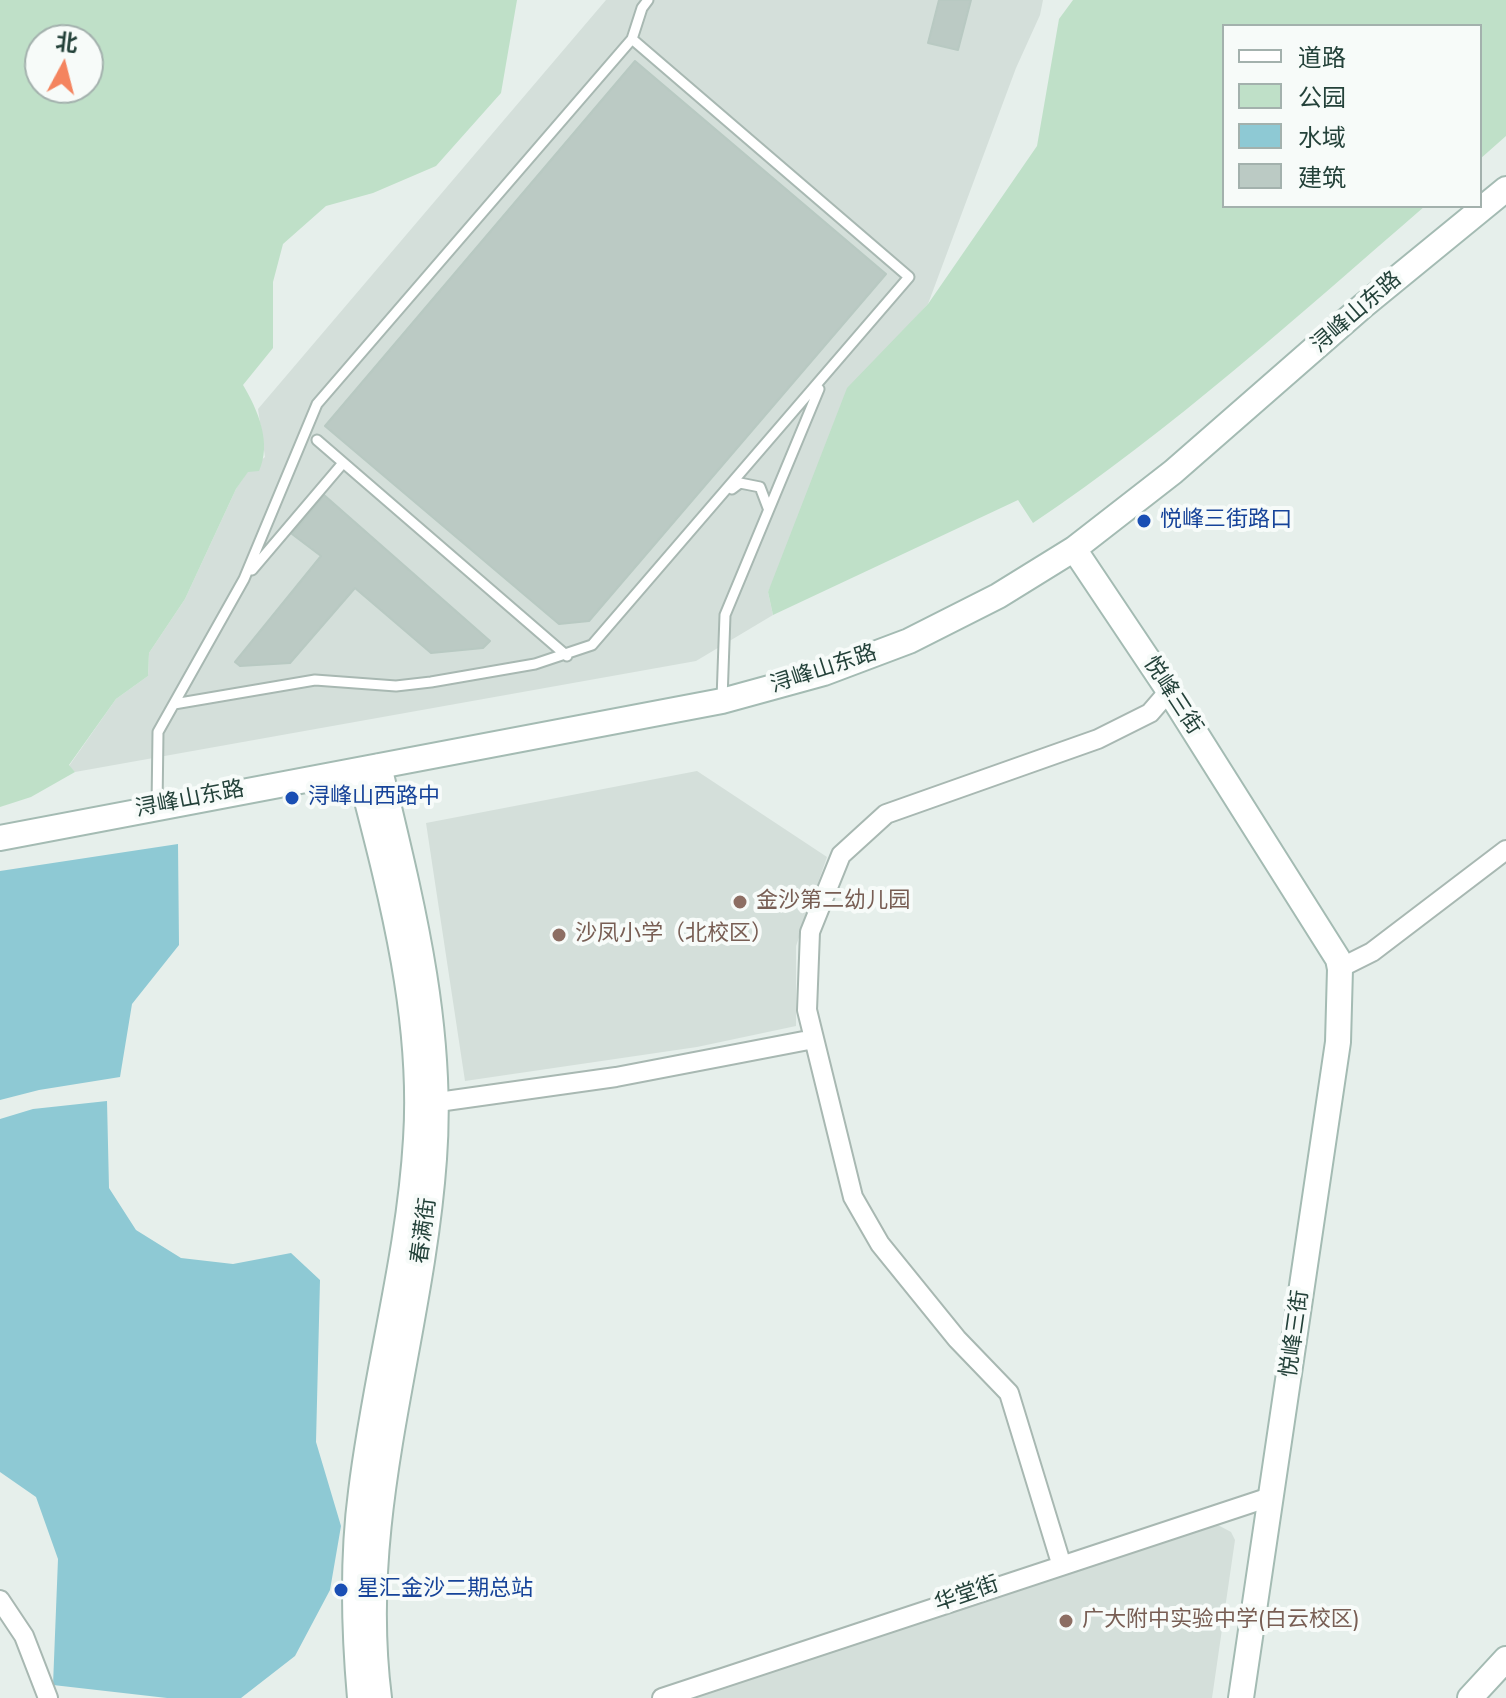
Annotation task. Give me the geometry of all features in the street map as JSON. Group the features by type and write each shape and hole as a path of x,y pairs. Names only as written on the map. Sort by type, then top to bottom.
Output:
{"street":[{"name":"浔峰山东路","path":"0,838 722,701 824,673 909,641 998,596 1074,549 1173,472 1363,306 1506,189"},
{"name":"悦峰三街","path":"1074,549 1283,868 1340,968 1342,997 1338,1042 1241,1698"},
{"path":"1061,1563 1009,1393 957,1339 880,1244 853,1197 807,1010 810,932 841,855 886,814 1098,739 1150,713 1169,691"},
{"name":"春满街","path":"369,768 427,1104 426,1230 386,1452 376,1528 374,1611 379,1698"},
{"path":"1340,968 1380,947 1506,850"},
{"path":"427,1104 616,1077 814,1039"},
{"name":"春满街","path":"360,1698 355,1589 360,1495 405,1247 427,1104"},
{"name":"华堂街","path":"662,1698 1061,1563 1273,1496"},
{"path":"0,1600 24,1636 48,1698"},
{"path":"1470,1698 1506,1659"}],"lane":[{"path":"157,807 158,732 244,579 317,404 632,39 642,8 648,0"},
{"path":"174,704 315,680 396,686 431,682 567,656 592,645 909,277 632,39"},
{"path":"722,701 725,615 823,378"},
{"path":"317,440 567,656"},
{"path":"244,579 343,463"},
{"path":"726,493 740,483 750,483 765,495 768,510"}],"shaded area":[{"path":"606,0 1043,0 1040,15 1016,68 928,304 895,341 768,592 773,615 696,661 75,772 69,766 116,699 148,676 149,653 185,599 236,489 248,471 265,457 258,409"},
{"name":"沙凤小学（北校区）","path":"697,771 827,857 796,946 796,1026 697,1047 465,1081 426,823"},
{"name":"广大附中实验中学(白云校区)","path":"1216,1524 1231,1532 1235,1540 1212,1698 685,1698"}],"green space":[{"path":"0,0 517,0 501,93 436,166 373,193 326,206 283,244 273,282 273,348 243,385 262,427 264,449 259,471 248,472 236,489 185,599 149,653 148,676 116,699 69,765 75,772 31,797 0,807"},
{"path":"1073,0 1506,0 1506,136 1482,157 1482,24 1222,24 1222,208 1423,208 1185,410 1033,523 1018,500 773,615 768,592 847,388 928,304 1037,146 1059,19"}],"water":[{"path":"178,844 179,945 132,1004 120,1077 39,1090 0,1100 0,871"},
{"path":"107,1101 109,1188 136,1230 181,1258 233,1264 291,1253 320,1280 316,1442 341,1526 330,1590 295,1656 241,1698 167,1698 53,1685 58,1559 36,1497 0,1472 0,1119 33,1109"}],"building":[{"path":"939,0 971,0 958,50 928,43"},
{"path":"635,61 886,274 589,621 559,624 325,426"},
{"path":"324,495 490,641 483,648 431,653 355,588 290,663 240,666 235,662 321,556 292,534"}],"place":[{"name":"悦峰三街路口","path":"1144,521"},
{"name":"浔峰山西路中","path":"292,798"},
{"name":"金沙第二幼儿园","path":"740,902"},
{"name":"沙凤小学（北校区）","path":"559,935"},
{"name":"星汇金沙二期总站","path":"341,1590"},
{"name":"广大附中实验中学(白云校区)","path":"1066,1621"}]}
